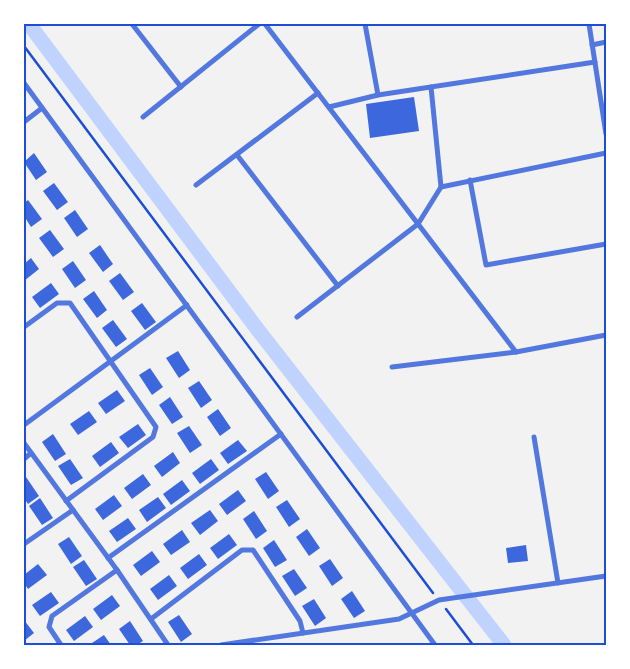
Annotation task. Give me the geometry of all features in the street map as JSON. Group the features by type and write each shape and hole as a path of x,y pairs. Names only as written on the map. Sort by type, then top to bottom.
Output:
{"street":[{"path":"132,24 181,87"},
{"path":"143,118 259,24"},
{"path":"265,24 516,352"},
{"path":"365,24 378,95"},
{"path":"589,24 606,132"},
{"path":"592,45 606,42"},
{"path":"329,107 378,95 595,62"},
{"path":"24,83 435,645"},
{"path":"298,317 418,224 441,187 430,87"},
{"path":"196,185 318,93"},
{"path":"24,122 42,108"},
{"path":"441,187 606,153"},
{"path":"236,155 338,286"},
{"path":"470,180 486,265 606,244"},
{"path":"24,327 57,303 70,303 154,420 156,430 153,437 66,501"},
{"path":"24,425 187,305"},
{"path":"392,367 516,352 606,335"},
{"path":"108,558 281,434"},
{"path":"534,437 558,583"},
{"path":"24,443 152,619 168,645"},
{"path":"24,459 31,453"},
{"path":"24,544 73,510"},
{"path":"152,619 242,550 248,549 253,550 300,621 303,633"},
{"path":"61,645 49,627 52,616 117,570"},
{"path":"221,645 399,619 439,600 606,576"}],"path":[{"path":"24,46 473,645"}],"building":[{"path":"414,97 419,131 370,138 366,104"},
{"path":"34,153 47,172 36,180 24,162"},
{"path":"54,183 68,202 57,210 43,191"},
{"path":"28,200 42,219 31,227 24,216 24,203"},
{"path":"75,210 88,229 77,237 64,218"},
{"path":"50,230 64,249 53,257 39,238"},
{"path":"100,245 113,264 103,272 89,253"},
{"path":"31,258 39,269 24,281 24,264"},
{"path":"73,261 86,280 75,288 62,269"},
{"path":"120,273 134,292 123,300 109,281"},
{"path":"51,283 59,294 40,308 32,297"},
{"path":"94,291 107,310 97,318 83,299"},
{"path":"142,303 156,322 145,330 131,311"},
{"path":"113,320 127,339 116,347 102,328"},
{"path":"178,351 190,370 179,378 166,358"},
{"path":"150,368 163,387 152,395 139,375"},
{"path":"199,381 212,400 201,408 188,388"},
{"path":"117,390 125,401 106,414 98,403"},
{"path":"170,397 183,417 172,424 159,405"},
{"path":"218,409 231,428 220,436 207,417"},
{"path":"89,411 97,422 78,435 70,424"},
{"path":"138,424 146,435 128,448 119,437"},
{"path":"189,426 202,445 190,453 177,433"},
{"path":"53,434 66,454 55,461 42,442"},
{"path":"238,440 247,451 228,464 220,453"},
{"path":"111,442 119,453 100,467 92,456"},
{"path":"173,452 180,463 162,477 154,466"},
{"path":"70,459 83,478 71,485 58,466"},
{"path":"211,459 219,470 200,484 192,473"},
{"path":"266,472 279,491 268,499 255,479"},
{"path":"143,474 151,485 132,499 124,488"},
{"path":"26,477 39,496 28,504 24,498 24,478"},
{"path":"182,480 190,491 171,505 163,494"},
{"path":"238,490 246,501 227,515 219,504"},
{"path":"114,495 122,506 103,520 95,509"},
{"path":"158,497 166,508 147,522 139,510"},
{"path":"40,498 53,518 42,525 29,506"},
{"path":"287,500 300,519 289,527 276,507"},
{"path":"210,510 218,521 200,535 191,523"},
{"path":"254,511 267,531 256,539 243,519"},
{"path":"128,518 136,529 117,542 109,531"},
{"path":"307,529 320,548 309,556 296,537"},
{"path":"182,530 190,542 171,555 163,544"},
{"path":"229,534 237,545 218,559 210,548"},
{"path":"69,537 82,556 71,564 58,544"},
{"path":"274,540 287,560 275,567 263,548"},
{"path":"526,545 528,561 508,563 506,548"},
{"path":"152,551 160,562 141,576 133,565"},
{"path":"199,554 207,565 188,579 180,568"},
{"path":"330,559 343,578 332,586 319,566"},
{"path":"84,560 97,579 86,586 73,567"},
{"path":"38,564 47,575 28,589 24,583 24,575"},
{"path":"294,569 307,588 295,596 282,576"},
{"path":"169,575 177,586 158,600 150,589"},
{"path":"352,591 365,611 354,618 341,599"},
{"path":"51,592 59,603 40,616 32,605"},
{"path":"112,595 120,606 101,620 93,609"},
{"path":"314,599 326,618 315,626 302,606"},
{"path":"179,615 192,634 181,642 168,622"},
{"path":"85,616 93,627 74,641 66,630"},
{"path":"24,620 34,633 24,641"},
{"path":"130,621 143,641 137,645 130,645 119,629"},
{"path":"104,635 111,645 89,645"}],"waterway":[{"path":"29,24 258,330 504,645"}]}
